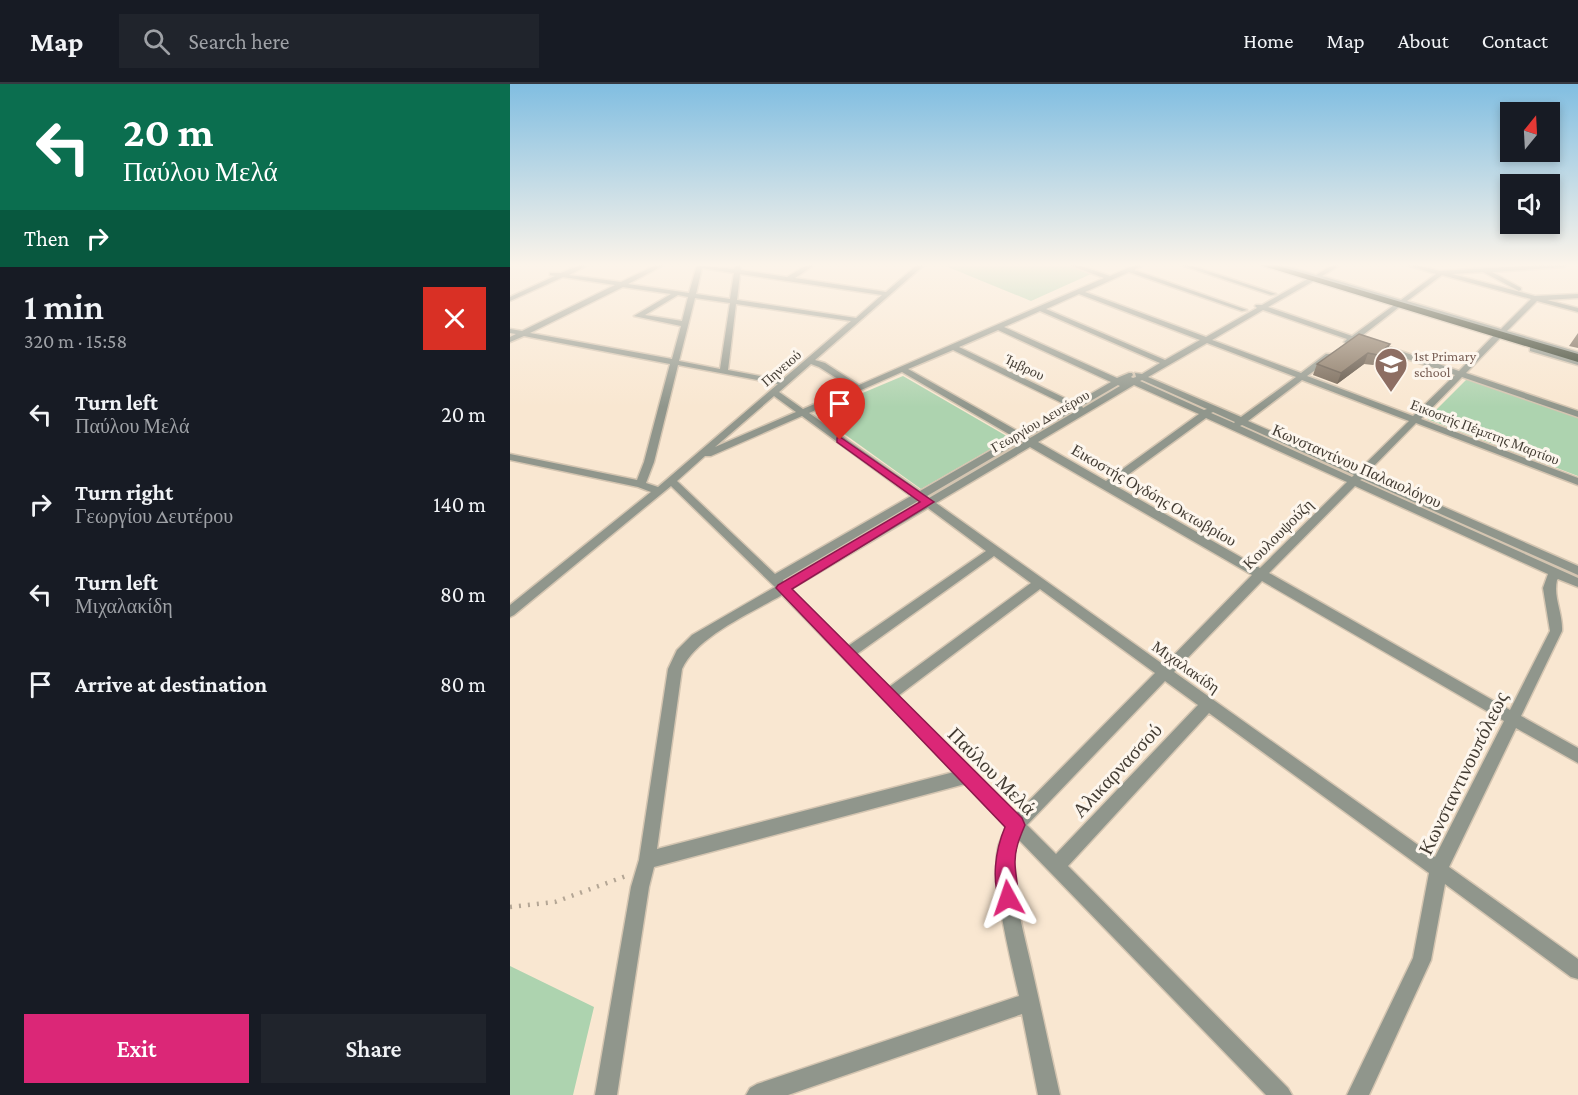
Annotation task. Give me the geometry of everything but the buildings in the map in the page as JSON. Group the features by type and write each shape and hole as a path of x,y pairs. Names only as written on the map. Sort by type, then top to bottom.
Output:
{"highway":[{"path":"1422,312 1543,350 1578,358"}],"street":[{"path":"510,340 567,312"},
{"path":"644,312 638,316 684,324"},
{"path":"640,484 649,462 688,312"},
{"path":"724,372 733,312"},
{"path":"803,312 856,320"},
{"name":"Πηνειού","path":"510,612 665,486 865,312"},
{"path":"696,459 1033,312"},
{"path":"1048,312 1160,361"},
{"name":"Εικοστής Πέμπτης Μαρτίου","path":"1134,312 1578,482"},
{"name":"Γεωργίου Δευτέρου","path":"1202,338 1246,312"},
{"name":"Γεωργίου Δευτέρου","path":"1025,440 1075,405 1129,379 1246,312"},
{"path":"1267,312 1353,338 1578,414"},
{"path":"1345,345 1388,312"},
{"name":"Κουλουψούζη","path":"1016,825 1260,575 1522,312"},
{"name":"Κωνσταντίνου Παλαιολόγου","path":"998,327 1209,411 1358,478 1578,571"},
{"path":"510,331 724,372 779,388"},
{"path":"1500,335 1578,358"},
{"name":"Ίμβρου","path":"953,347 1085,410"},
{"path":"1238,424 1336,351"},
{"path":"810,361 822,365 858,388"},
{"name":"Εικοστής Ογδόης Οκτωβρίου","path":"902,369 1578,756"},
{"name":"Γεωργίου Δευτέρου","path":"606,1095 640,887 647,860 675,669 682,654 697,639 778,584 1025,440 1085,410 1129,379"},
{"name":"Μιχαλακίδη","path":"779,388 801,412 1578,969"},
{"path":"1106,486 1209,411"},
{"path":"510,457 640,484 665,486"},
{"name":"Κωνσταντίνου Παλαιολόγου","path":"1358,478 1578,583"},
{"name":"Παύλου Μελά","path":"665,486 778,584 1281,1095"},
{"path":"847,654 995,550"},
{"name":"Κωνσταντινουπόλεως","path":"1358,1095 1422,960 1439,868 1556,631 1556,619 1548,590 1554,572"},
{"path":"888,695 1040,583"},
{"name":"Αλικαρνασσού","path":"1056,866 1209,703"},
{"path":"647,860 967,776"},
{"path":"1016,825 1007,845 1005,862 1008,898 1049,1095"},
{"path":"757,1095 1029,1002"}],"path":[{"path":"510,907 523,908 585,894 628,875 647,860"}],"green space":[{"path":"903,376 1010,438 921,489 815,413"},
{"path":"1467,379 1578,417 1578,476 1427,419"},
{"path":"510,966 594,1007 573,1095 510,1095"}],"place":[{"name":"1st Primary school","path":"1391,393"}],"route":[{"path":"840,440 928,502 783,588 1016,825 1007,845 1005,862 1008,898"}]}
